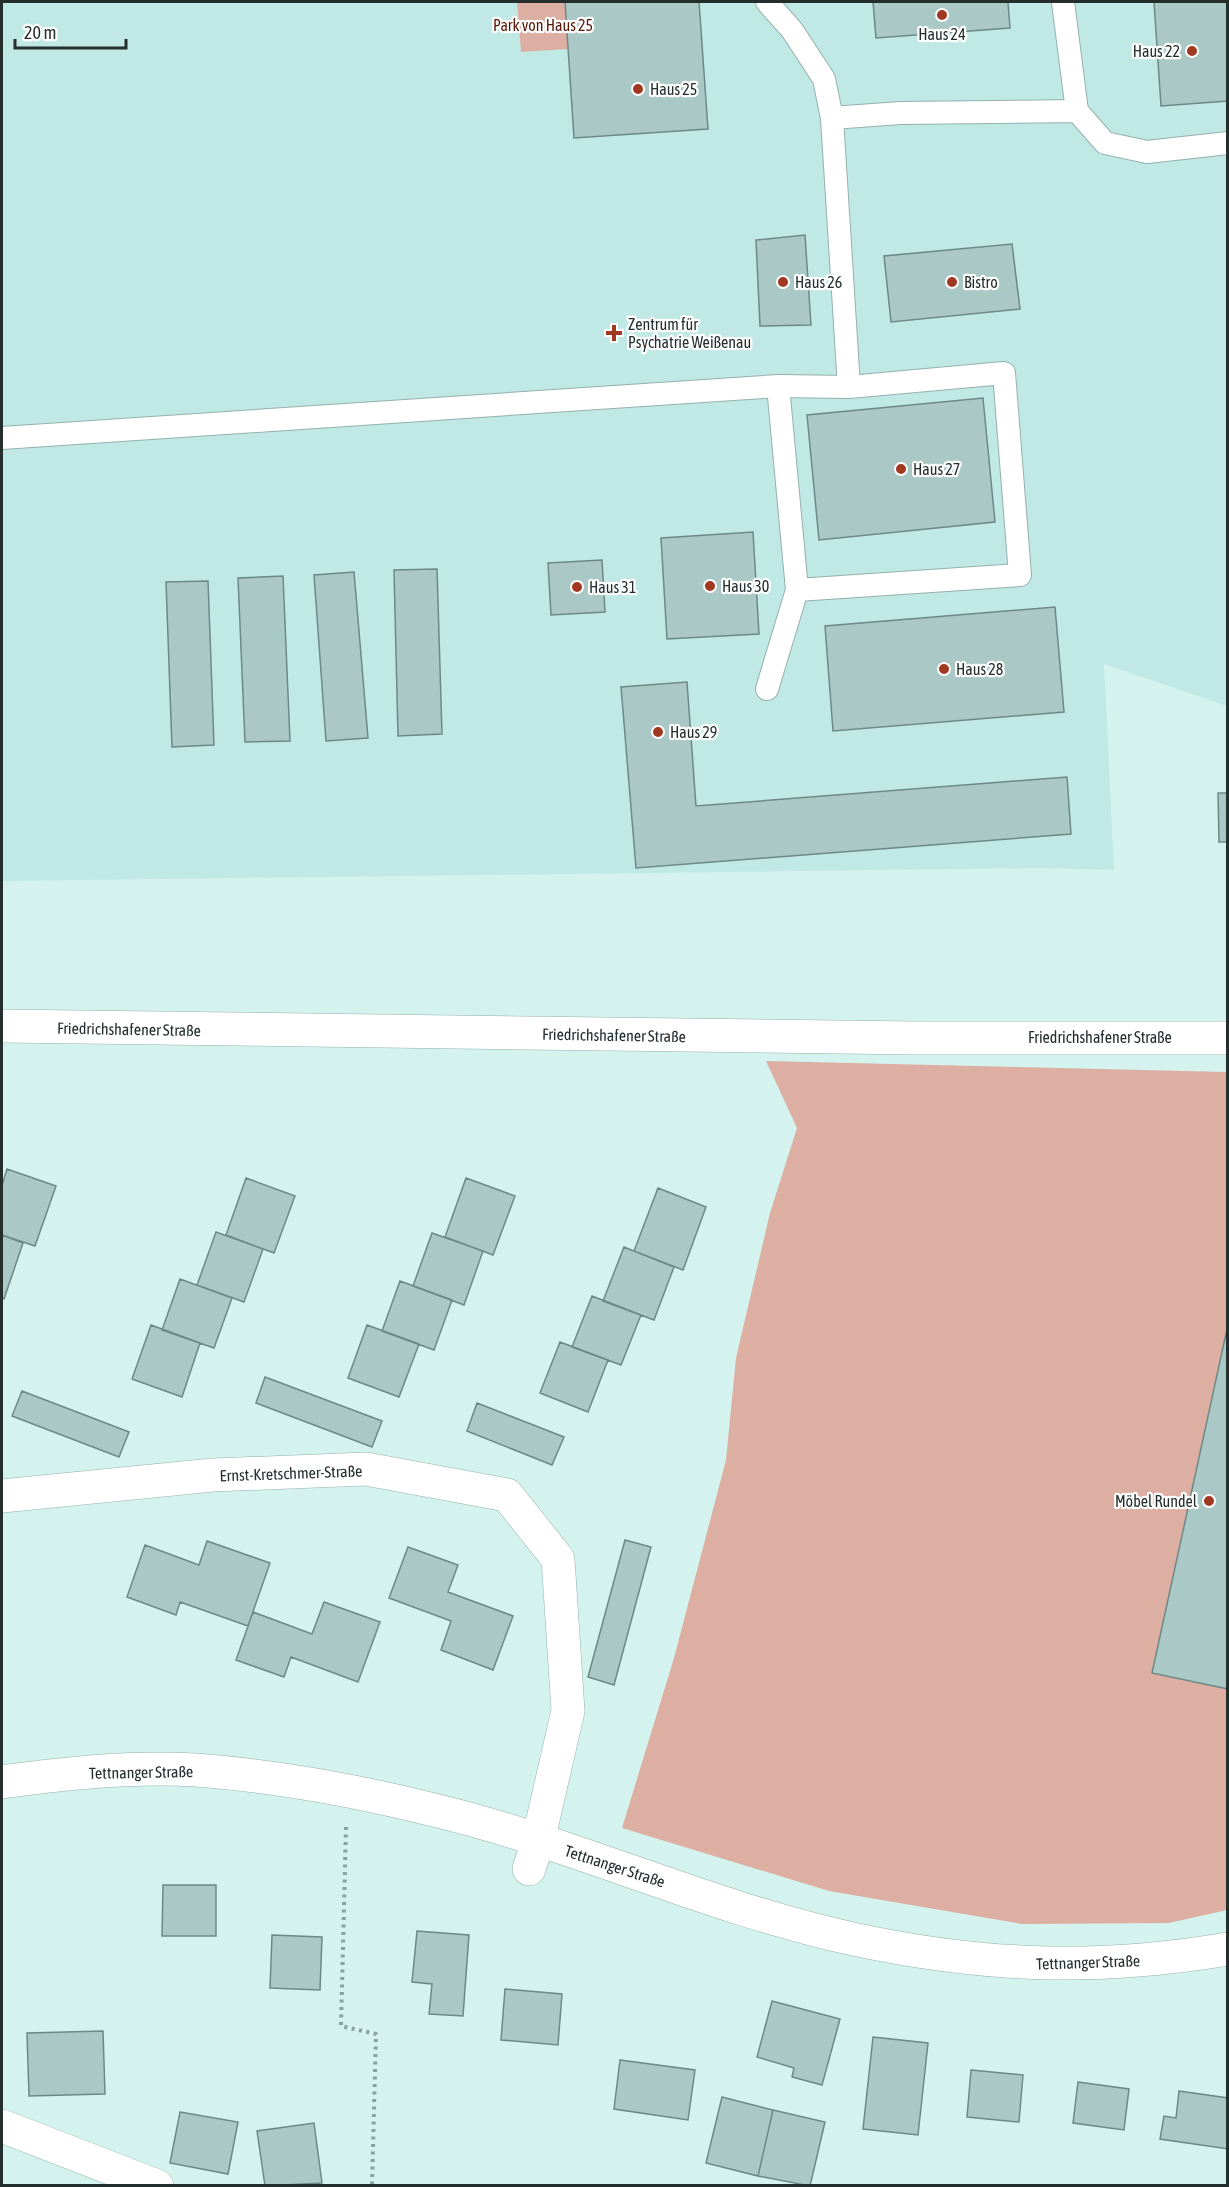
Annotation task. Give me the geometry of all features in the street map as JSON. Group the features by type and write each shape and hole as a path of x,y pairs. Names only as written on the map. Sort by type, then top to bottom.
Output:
{"street":[{"name":"Friedrichshafener Straße","path":"2,1026 831,1037 1227,1038"},
{"name":"Ernst-Kretschmer-Straße","path":"2,1496 213,1475 366,1469 507,1495 558,1559 568,1711 533,1855"},
{"name":"Tettnanger Straße","path":"2,1782 135,1770 196,1770 343,1789 441,1811 533,1855 851,1938 958,1958 1035,1965 1102,1963 1162,1960 1227,1949"},
{"path":"2,2126 157,2186"}],"lane":[{"path":"767,2 792,30 824,79 832,118 849,387"},
{"path":"1063,2 1077,111 1105,144 1147,152 1227,142"},
{"path":"832,118 900,114 1077,111"},
{"path":"2,438 778,386 849,387 1004,373 1020,575 797,590"},
{"path":"767,689 797,590 778,386"}],"path":[{"path":"346,1825 341,2026 376,2034 372,2186"}],"shaded area":[{"name":"Zentrum für Psychatrie Weißenau","path":"2,2 1227,2 1227,706 1104,664 1114,870 1042,868 2,881"}],"green space":[{"name":"Park von Haus 25","path":"517,2 565,2 568,49 521,52"},
{"path":"766,1061 1227,1072 1227,1328 1152,1673 1227,1689 1227,1910 1169,1923 1022,1924 829,1891 622,1828 674,1658 726,1460 736,1358 770,1213 797,1128"}],"building":[{"name":"Haus 25","path":"565,2 699,2 708,129 574,138"},
{"name":"Haus 24","path":"873,2 1008,2 1010,28 876,38"},
{"name":"Haus 22","path":"1154,2 1228,2 1228,101 1161,106"},
{"name":"Haus 26","path":"805,235 811,325 760,326 756,240"},
{"name":"Bistro","path":"1012,244 1020,309 891,322 884,256"},
{"name":"Haus 27","path":"983,398 995,522 819,540 807,415"},
{"name":"Haus 30","path":"753,532 759,634 667,639 661,538"},
{"name":"Haus 31","path":"602,560 605,612 551,615 548,563"},
{"path":"437,569 442,734 398,736 394,570"},
{"path":"354,572 368,738 326,741 314,575"},
{"path":"283,576 290,741 245,742 238,578"},
{"path":"208,581 214,745 172,747 166,582"},
{"name":"Haus 28","path":"1055,607 1064,712 833,731 825,626"},
{"name":"Haus 29","path":"687,682 696,806 1067,777 1071,834 636,868 621,687"},
{"path":"1218,793 1228,793 1228,842 1219,842"},
{"path":"7,1169 56,1186 35,1246 2,1235 2,1185"},
{"path":"246,1178 295,1196 274,1253 226,1235"},
{"path":"466,1178 515,1196 493,1255 445,1237"},
{"path":"658,1188 706,1207 683,1270 634,1251"},
{"path":"216,1232 263,1249 244,1302 197,1285"},
{"path":"432,1233 483,1251 464,1305 413,1286"},
{"path":"2,1235 23,1243 4,1299 2,1298"},
{"path":"624,1247 674,1267 654,1320 603,1301"},
{"path":"180,1279 232,1298 214,1348 162,1330"},
{"path":"400,1281 452,1300 434,1350 382,1331"},
{"path":"592,1296 641,1315 621,1365 572,1347"},
{"path":"151,1325 200,1343 182,1397 132,1379"},
{"path":"367,1325 419,1344 399,1397 348,1378"},
{"name":"Möbel Rundel","path":"1228,1329 1228,1689 1152,1673"},
{"path":"560,1342 608,1360 588,1412 540,1393"},
{"path":"265,1377 382,1421 372,1447 256,1403"},
{"path":"22,1391 129,1432 119,1457 12,1416"},
{"path":"477,1403 564,1437 552,1465 467,1431"},
{"path":"625,1540 651,1547 614,1685 588,1677"},
{"path":"207,1541 270,1563 248,1626 180,1602 176,1615 127,1597 145,1545 199,1565"},
{"path":"408,1547 458,1565 448,1592 513,1616 493,1670 441,1650 451,1621 389,1598"},
{"path":"324,1602 380,1622 358,1682 291,1657 284,1677 236,1660 253,1612 312,1634"},
{"path":"163,1885 216,1885 216,1936 162,1936"},
{"path":"417,1931 469,1935 463,2016 429,2014 432,1984 412,1982"},
{"path":"272,1935 322,1937 320,1990 270,1988"},
{"path":"505,1989 562,1994 558,2045 501,2040"},
{"path":"772,2001 840,2019 822,2085 792,2077 794,2068 757,2057"},
{"path":"103,2031 105,2094 29,2096 27,2033"},
{"path":"873,2037 928,2043 918,2135 863,2129"},
{"path":"620,2060 695,2070 688,2120 614,2109"},
{"path":"971,2070 1023,2075 1019,2122 967,2117"},
{"path":"1078,2082 1129,2089 1124,2130 1073,2123"},
{"path":"1179,2091 1228,2098 1228,2149 1160,2139 1164,2116 1176,2118"},
{"path":"722,2097 773,2110 758,2176 706,2163"},
{"path":"773,2110 825,2122 810,2186 758,2176"},
{"path":"180,2112 238,2122 228,2174 170,2163"},
{"path":"314,2123 322,2183 265,2186 257,2131"}],"place":[{"name":"Haus 24","path":"942,15"},
{"name":"Haus 22","path":"1192,51"},
{"name":"Haus 25","path":"638,89"},
{"name":"Haus 26","path":"783,282"},
{"name":"Bistro","path":"952,282"},
{"name":"Zentrum für Psychatrie Weißenau","path":"614,333"},
{"name":"Haus 27","path":"901,469"},
{"name":"Haus 30","path":"710,586"},
{"name":"Haus 31","path":"577,587"},
{"name":"Haus 28","path":"944,669"},
{"name":"Haus 29","path":"658,732"},
{"name":"Möbel Rundel","path":"1209,1501"}]}
